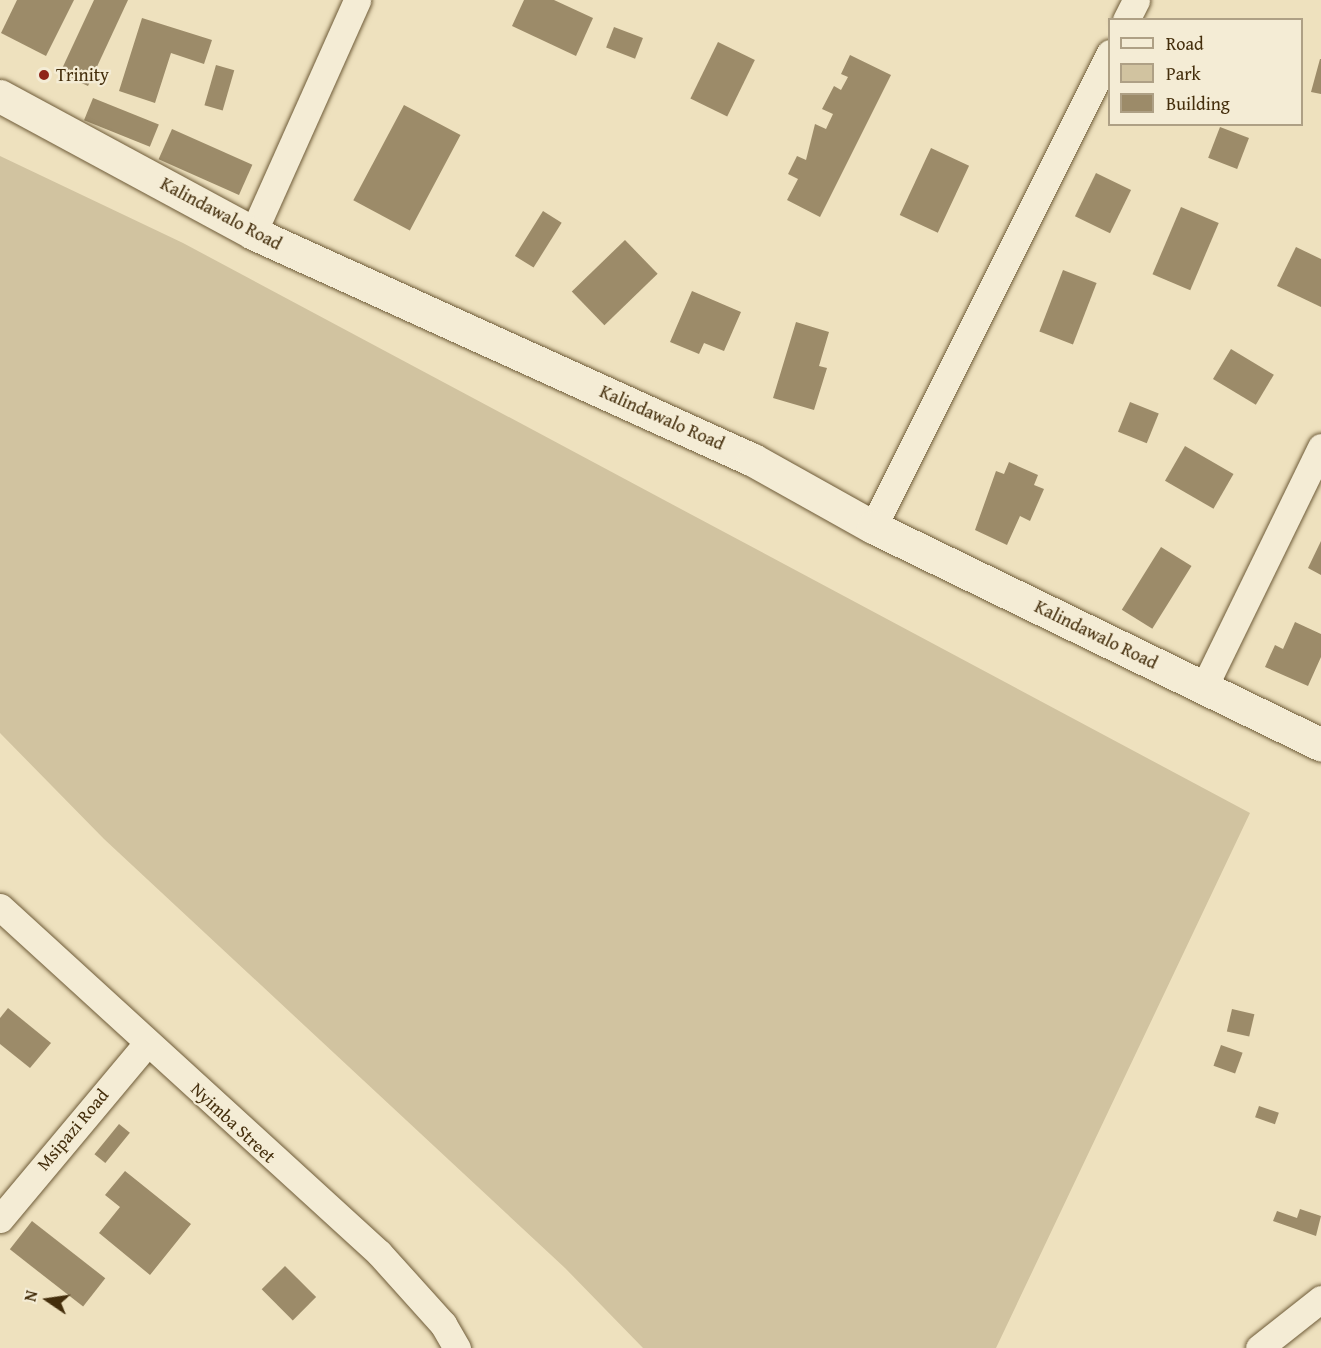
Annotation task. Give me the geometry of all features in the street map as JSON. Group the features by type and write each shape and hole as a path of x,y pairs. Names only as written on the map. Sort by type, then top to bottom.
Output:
{"street":[{"path":"253,233 357,0"},
{"path":"1127,18 1136,0"},
{"path":"873,527 1108,57"},
{"name":"Kalindawalo Road","path":"0,96 253,233 753,460 873,527 1321,745"},
{"path":"1204,687 1321,447"},
{"name":"Nyimba Street","path":"0,907 379,1253 443,1324 457,1348"},
{"name":"Msipazi Road","path":"0,1219 147,1042"},
{"path":"1259,1348 1321,1299"}],"green space":[{"path":"0,156 183,243 1250,813 996,1348 643,1348 565,1268 104,839 0,733"}],"building":[{"path":"17,0 74,0 46,56 1,33"},
{"path":"94,0 128,0 88,86 60,73"},
{"path":"524,0 554,0 593,18 576,56 512,26"},
{"path":"142,18 212,40 204,64 171,53 155,103 119,91"},
{"path":"614,27 643,38 635,59 606,48"},
{"path":"718,42 755,60 727,117 690,99"},
{"path":"850,55 891,75 820,217 787,200 798,179 788,174 797,156 806,160 815,124 826,129 833,114 822,109 834,86 841,90 848,77 841,74"},
{"path":"1321,59 1321,94 1311,92"},
{"path":"216,65 234,70 223,111 204,105"},
{"path":"93,98 159,125 150,147 84,120"},
{"path":"404,105 461,135 410,230 353,200"},
{"path":"1220,127 1249,138 1237,169 1208,158"},
{"path":"172,129 252,165 239,195 159,159"},
{"path":"931,148 969,166 938,233 900,215"},
{"path":"1096,173 1131,190 1110,233 1075,216"},
{"path":"1181,207 1219,223 1190,290 1152,274"},
{"path":"543,211 562,223 534,268 515,256"},
{"path":"625,240 658,274 604,325 572,291"},
{"path":"1296,247 1321,259 1321,307 1277,286"},
{"path":"1063,270 1097,283 1073,345 1039,332"},
{"path":"692,291 741,312 724,351 704,343 699,354 670,342"},
{"path":"796,322 829,332 819,366 827,368 814,410 773,398"},
{"path":"1231,349 1274,375 1256,405 1213,379"},
{"path":"1130,402 1159,414 1147,443 1118,432"},
{"path":"1185,446 1233,474 1213,509 1165,481"},
{"path":"1009,462 1038,475 1034,485 1044,489 1030,521 1020,516 1007,545 975,530 996,471 1004,474"},
{"path":"1321,541 1321,575 1308,568"},
{"path":"1161,547 1192,566 1152,629 1122,610"},
{"path":"1295,622 1321,634 1321,657 1308,686 1265,667 1275,645 1283,649"},
{"path":"8,1008 51,1043 30,1068 0,1044 0,1018"},
{"path":"1232,1009 1254,1014 1249,1037 1227,1031"},
{"path":"1221,1045 1243,1053 1235,1074 1213,1066"},
{"path":"1259,1106 1279,1113 1275,1124 1255,1117"},
{"path":"119,1124 130,1133 105,1163 94,1154"},
{"path":"125,1171 191,1224 150,1275 99,1233 120,1207 105,1195"},
{"path":"1300,1209 1321,1216 1316,1236 1273,1221 1277,1211 1297,1218"},
{"path":"32,1221 105,1278 83,1307 10,1249"},
{"path":"285,1266 316,1297 293,1320 262,1289"}],"place":[{"name":"Trinity","path":"44,75"}]}
